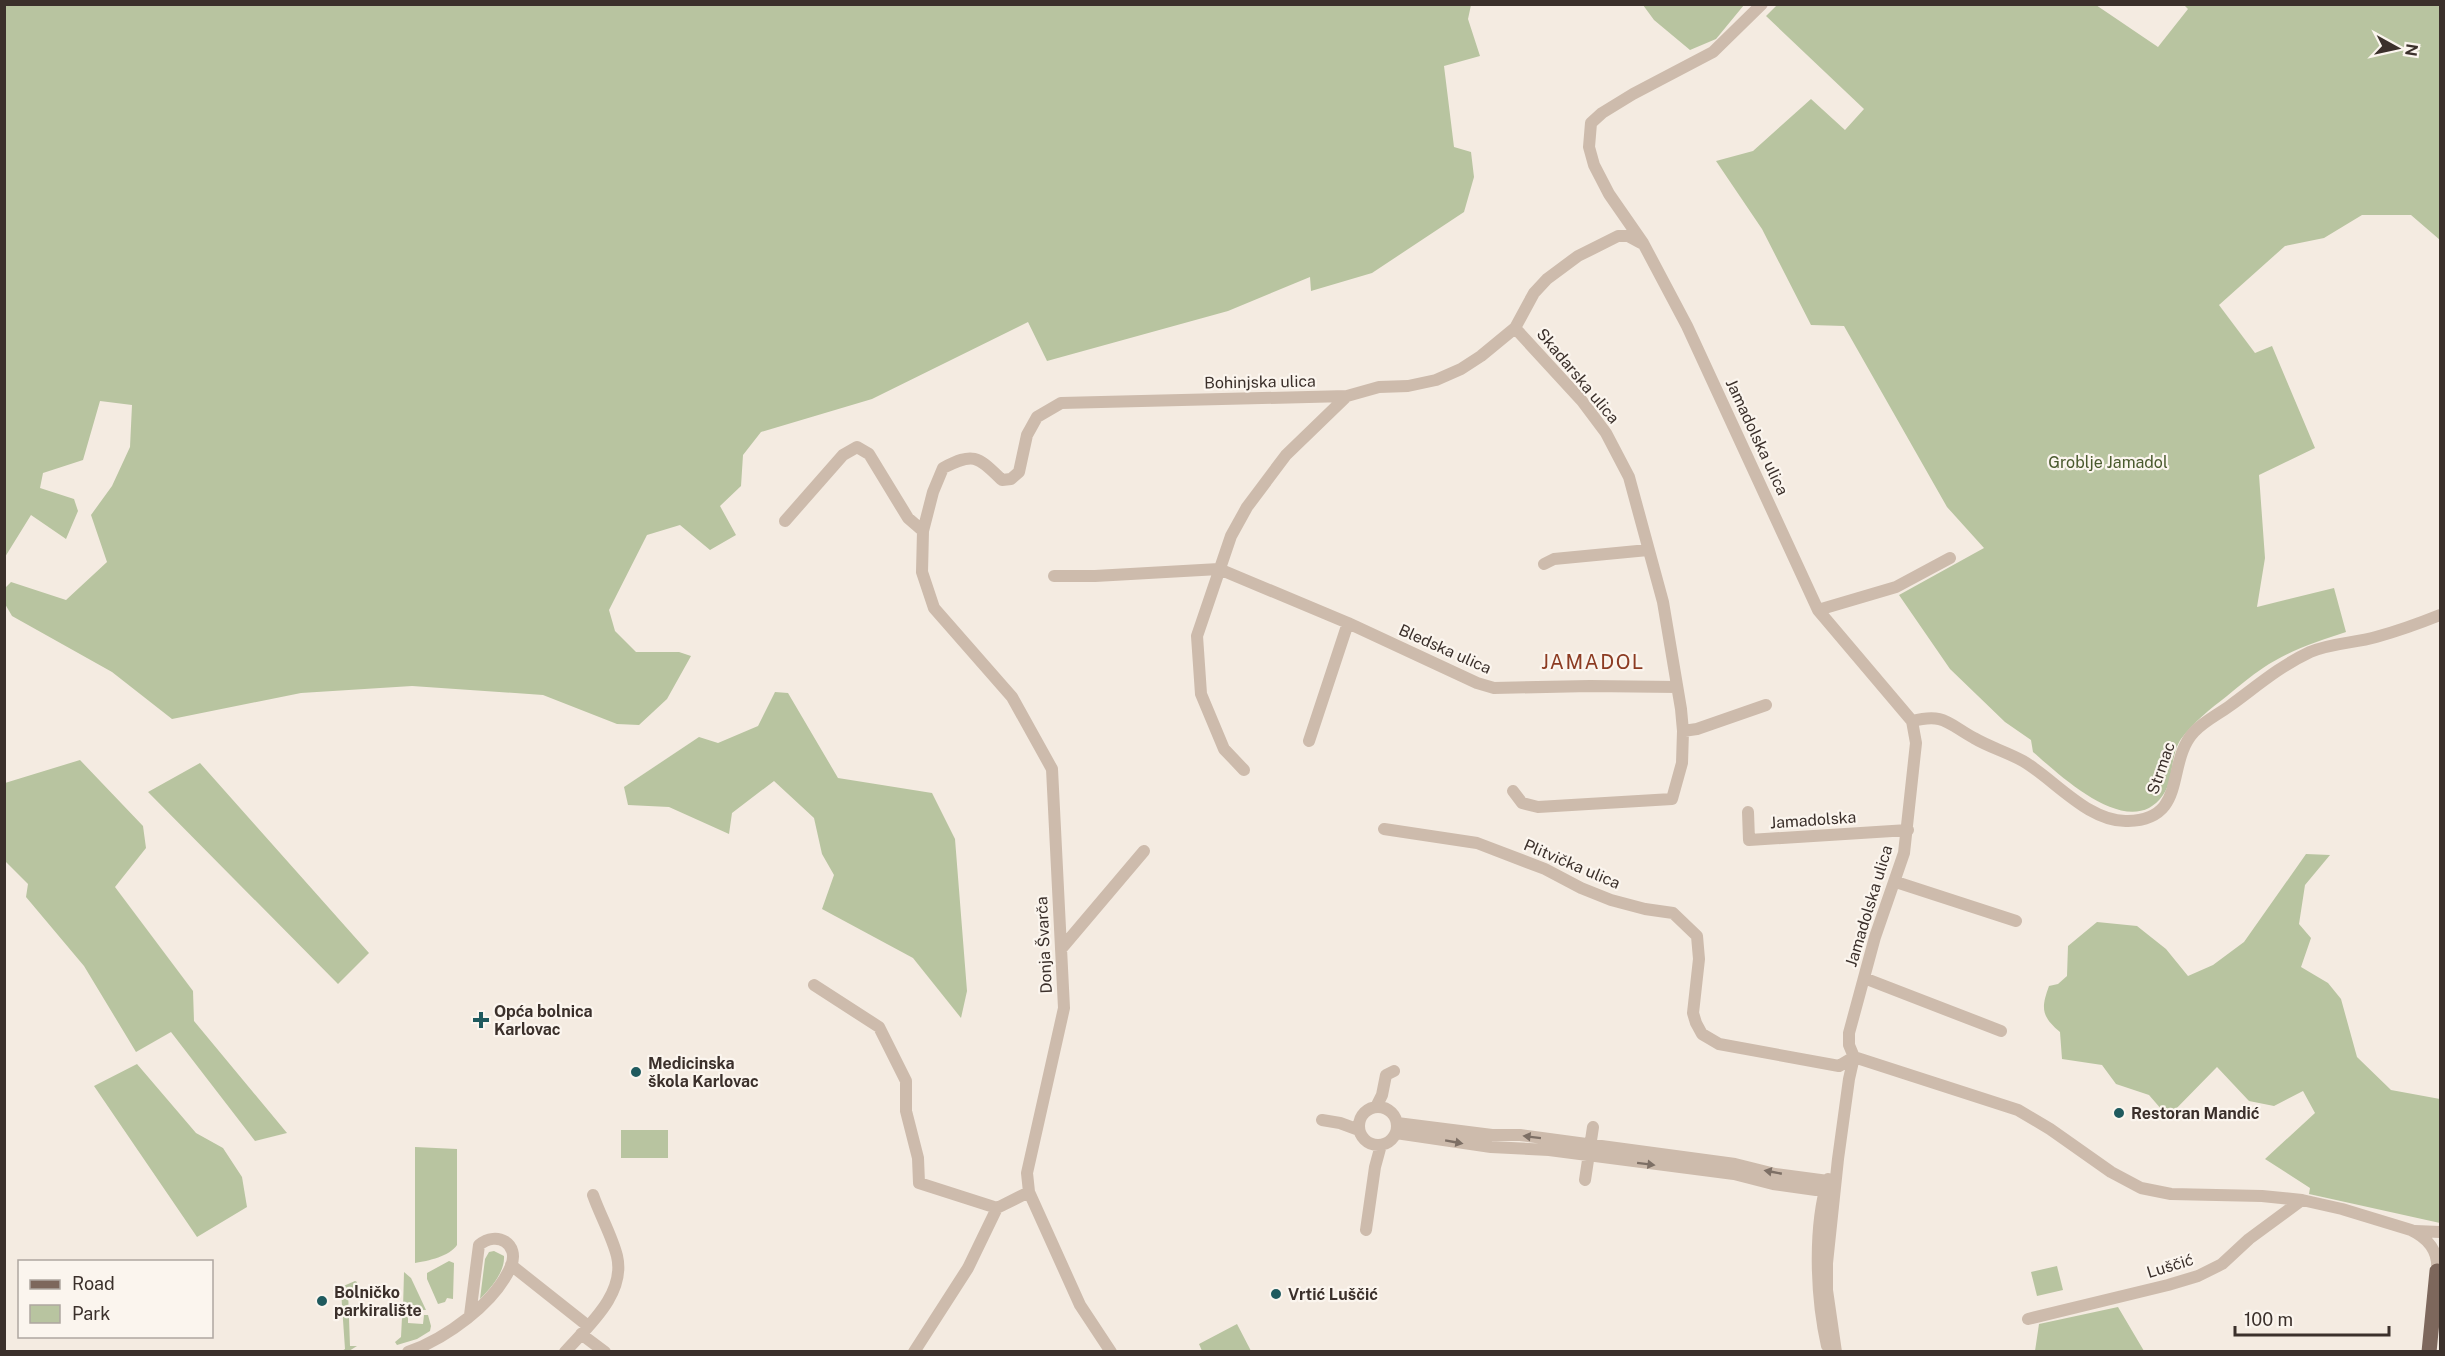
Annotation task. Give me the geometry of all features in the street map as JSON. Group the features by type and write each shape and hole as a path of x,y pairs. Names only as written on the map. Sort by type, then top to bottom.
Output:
{"main road":[{"path":"2429,1352 2439,1269"}],"street":[{"name":"Jamadolska ulica","path":"1762,4 1713,52 1602,113 1591,123 1589,147 1594,165 1609,194 1642,243 1687,326 1818,610 1912,721 1916,743 1904,853 1896,882 1875,937 1849,1033 1849,1045 1854,1057 1838,1159 1831,1186"},
{"name":"Bohinjska ulica","path":"923,531 933,492 943,468 964,457 983,462 1002,480 1011,479 1019,472 1027,435 1037,417 1061,403 1347,396 1379,387 1408,386 1436,380 1461,369 1481,356 1515,328 1534,293 1547,279 1578,256 1618,236 1628,236 1642,243"},
{"name":"Skadarska ulica","path":"1513,791 1522,802 1538,807 1672,799 1682,763 1683,731 1663,602 1629,477 1606,433 1582,401 1515,328"},
{"path":"1244,770 1224,749 1202,694 1197,636 1231,536 1247,507 1286,455 1347,396"},
{"path":"785,521 843,455 857,447 869,454 908,519 923,531"},
{"name":"Donja Švarča","path":"923,531 922,572 934,608 1012,697 1052,769 1064,1008 1027,1173 1029,1192"},
{"path":"1544,564 1554,559 1648,550"},
{"path":"1818,610 1896,587 1950,558"},
{"name":"Bledska ulica","path":"1054,576 1219,569 1348,623 1477,683 1494,688 1677,687"},
{"name":"Strmac","path":"1912,721 1930,717 1943,719 1976,739 2025,762 2085,806 2107,818 2126,821 2147,818 2166,807 2174,789 2185,746 2194,732 2270,675 2311,651 2375,638 2440,615"},
{"path":"1309,741 1348,623"},
{"path":"1683,731 1697,729 1766,705"},
{"name":"Jamadolska","path":"1748,812 1749,840 1908,830"},
{"name":"Plitvička ulica","path":"1383,829 1477,843 1545,869 1581,888 1611,900 1673,913 1697,936 1699,959 1693,1013 1702,1034 1719,1044 1839,1066 1854,1057"},
{"path":"1061,948 1143,851"},
{"path":"1896,882 2016,921"},
{"path":"1864,978 2001,1031"},
{"path":"814,985 879,1027 906,1080 906,1111 918,1158 919,1183 997,1208"},
{"path":"1854,1057 2018,1110 2050,1129 2111,1173 2141,1188 2171,1194 2262,1196 2302,1200 2342,1209 2411,1230 2420,1234 2431,1245 2439,1269"},
{"path":"1380,1108 1386,1075 1394,1071"},
{"path":"1380,1108 1391,1113 1396,1128 1389,1142 1376,1144 1362,1139 1360,1125 1367,1111 1380,1108"},
{"path":"1322,1120 1360,1125"},
{"path":"1585,1179 1593,1127"},
{"path":"1396,1128 1492,1136 1520,1135 1589,1151 1734,1174 1773,1184 1816,1190 1831,1186"},
{"path":"1366,1230 1376,1144"},
{"path":"1589,1151 1735,1164 1831,1186"},
{"path":"1828,1352 1821,1323 1818,1263 1823,1203 1831,1186"},
{"path":"1831,1186 1827,1290 1836,1352"},
{"path":"1816,1190 1823,1203"},
{"path":"914,1352 968,1268 997,1208 1029,1192 1080,1305 1110,1352"},
{"path":"565,1352 610,1299 618,1278 617,1257 592,1195"},
{"name":"Luščić","path":"2028,1319 2168,1286 2199,1276 2222,1264 2249,1239 2302,1200"},
{"path":"2411,1230 2440,1232"},
{"path":"408,1352 446,1334 470,1315 490,1297 512,1265 512,1252 507,1243 498,1238 488,1238 479,1245 470,1315"},
{"path":"512,1265 605,1352"}],"green space":[{"path":"5,4 1471,5 1468,19 1480,56 1444,66 1454,147 1471,152 1474,177 1464,212 1372,273 1311,291 1310,277 1228,311 1047,361 1028,322 872,399 761,432 743,455 741,486 720,506 736,535 710,550 680,525 647,535 609,610 615,631 636,652 679,652 691,656 667,699 639,725 617,724 543,695 412,686 301,693 172,719 112,672 12,616 5,604 5,588 11,582 66,600 107,562 91,515 112,486 130,447 132,405 100,401 83,460 43,473 40,488 74,499 78,511 66,539 31,515 5,557"},
{"path":"1643,5 1744,5 1716,39 1690,50 1654,20"},
{"name":"Groblje Jamadol","path":"1777,5 2096,5 2158,47 2188,9 2184,5 2440,5 2440,240 2411,215 2362,215 2324,238 2285,246 2219,305 2255,353 2272,346 2315,448 2259,475 2265,558 2257,607 2334,588 2346,632 2283,656 2250,678 2202,716 2181,739 2175,752 2166,789 2149,808 2133,812 2114,809 2077,788 2033,752 2031,740 2005,722 1950,669 1899,595 1984,548 1947,507 1844,326 1811,325 1762,229 1716,161 1753,151 1811,99 1845,130 1864,109 1766,16"},
{"path":"775,692 788,693 838,778 932,793 955,839 967,991 961,1018 913,958 822,909 834,875 822,854 814,818 774,781 732,813 729,834 669,807 628,805 624,787 699,737 718,743 758,726"},
{"path":"80,760 143,826 146,848 115,887 193,991 194,1021 287,1133 255,1141 171,1032 136,1052 84,966 26,897 28,884 5,861 5,783"},
{"path":"200,763 369,953 338,984 148,792"},
{"path":"2306,854 2330,855 2305,885 2299,924 2311,938 2301,967 2328,983 2341,999 2357,1057 2391,1090 2440,1099 2440,1223 2309,1194 2310,1188 2265,1159 2315,1113 2303,1091 2274,1106 2249,1101 2217,1067 2168,1117 2149,1095 2116,1084 2102,1065 2062,1059 2060,1032 2049,1021 2044,1011 2049,986 2058,984 2067,976 2068,946 2097,922 2137,926 2166,949 2188,976 2213,965 2244,942"},
{"path":"137,1064 196,1133 223,1148 242,1177 247,1207 197,1237 94,1086"},
{"path":"621,1130 668,1130 668,1158 621,1158"},
{"path":"415,1147 457,1149 457,1245 444,1255 415,1263"},
{"path":"494,1251 504,1256 504,1262 493,1285 480,1299 485,1259 489,1252"},
{"path":"449,1261 454,1263 453,1299 447,1298 445,1302 438,1304 427,1279 427,1273"},
{"path":"2057,1266 2063,1290 2037,1296 2031,1272"},
{"path":"404,1272 411,1278 426,1310 403,1309"},
{"path":"357,1282 356,1287 348,1290 350,1346 357,1346 349,1351 342,1351 345,1349 341,1291 332,1291"},
{"path":"2118,1307 2144,1351 2035,1351 2039,1324"},
{"path":"424,1315 428,1315 430,1331 417,1339 397,1345 395,1342 401,1337 402,1317 408,1317 408,1323 423,1324"},
{"path":"1237,1324 1251,1351 1202,1351 1199,1344"}],"place":[{"name":"Opća bolnica Karlovac","path":"481,1020"},
{"name":"Medicinska škola Karlovac","path":"636,1072"},
{"name":"Restoran Mandić","path":"2119,1113"},
{"name":"Vrtić Luščić","path":"1276,1294"},
{"name":"Bolničko parkiralište","path":"322,1301"}],"district":[{"name":"JAMADOL","path":"1593,662"}]}
